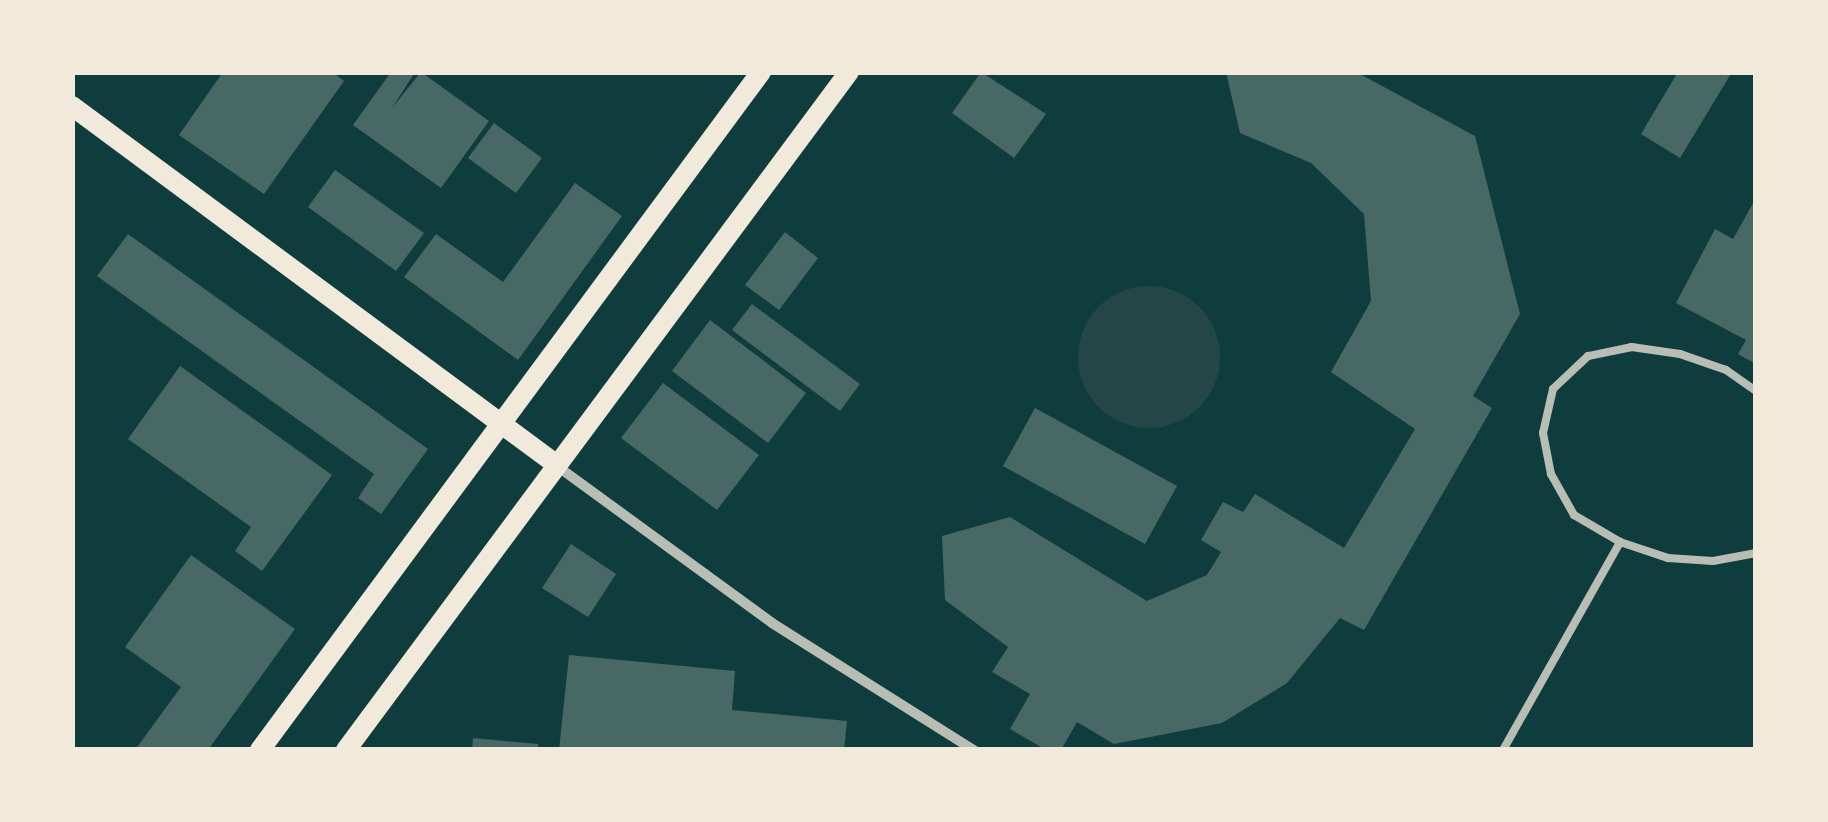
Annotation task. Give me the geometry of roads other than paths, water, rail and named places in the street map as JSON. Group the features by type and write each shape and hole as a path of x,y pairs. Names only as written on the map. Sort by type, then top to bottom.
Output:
{"main road":[{"path":"260,750 761,72"},
{"path":"346,750 848,72"},
{"path":"72,106 557,465"}],"street":[{"path":"557,465 772,623 974,750"}],"lane":[{"path":"1756,391 1726,370 1632,347 1588,356 1553,389 1543,433 1551,474 1574,515 1620,542 1683,559 1756,553"},
{"path":"1502,750 1620,542"}]}
